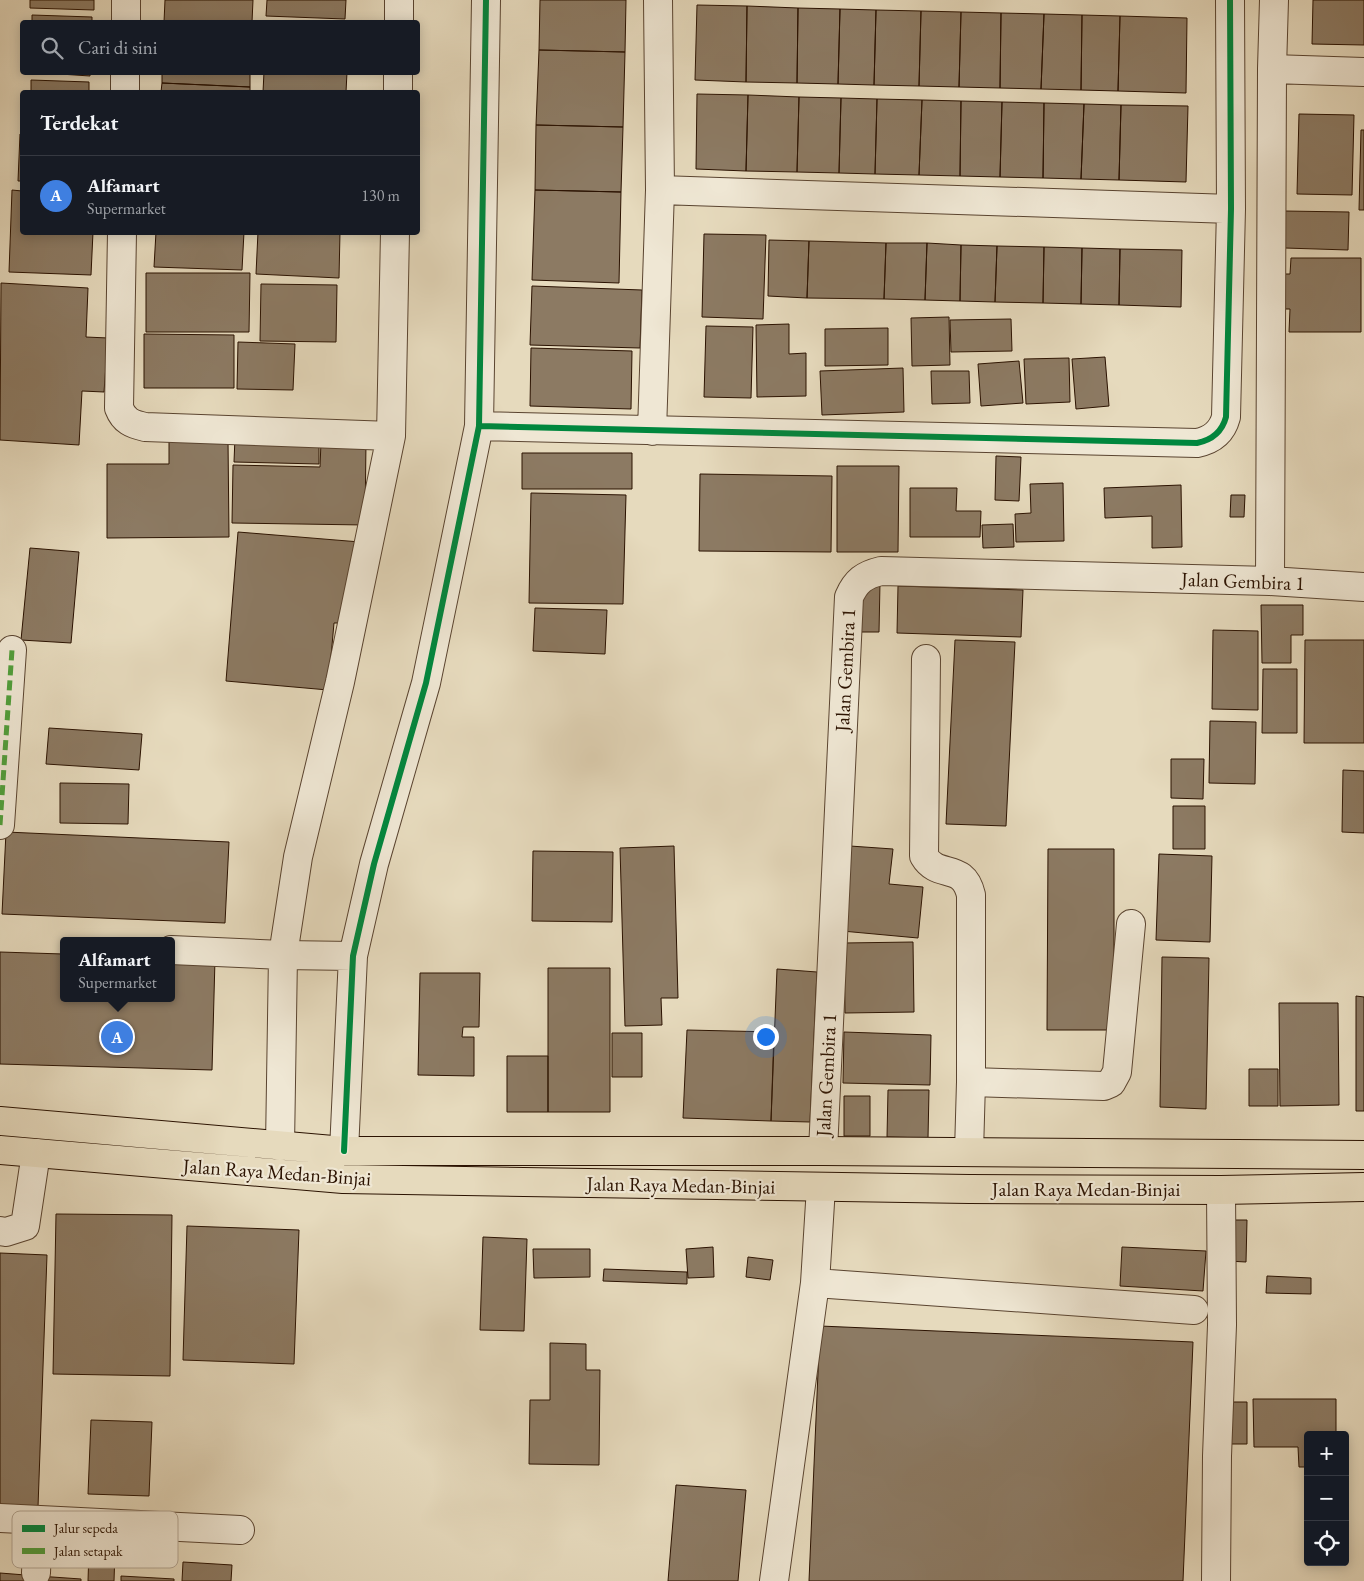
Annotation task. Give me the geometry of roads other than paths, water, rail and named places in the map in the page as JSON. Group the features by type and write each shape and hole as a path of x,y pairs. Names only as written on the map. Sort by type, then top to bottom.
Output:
{"highway":[{"name":"Jalan Raya Medan-Binjai","path":"0,1121 344,1150 823,1150 1364,1155"},
{"name":"Jalan Raya Medan-Binjai","path":"0,1150 343,1179 821,1187 1221,1190 1364,1187"}],"street":[{"path":"126,0 126,20"},
{"path":"399,0 399,20"},
{"path":"344,1150 353,956 374,864 426,683 479,426 486,0"},
{"path":"652,431 660,190 658,0"},
{"path":"479,426 1204,442 1216,435 1224,424 1226,417 1231,209 1230,0"},
{"path":"1270,581 1272,69 1274,0"},
{"path":"1272,69 1364,72"},
{"path":"124,90 125,75"},
{"path":"398,75 398,90"},
{"path":"660,190 1231,209"},
{"path":"122,235 120,408 128,421 145,427 391,436"},
{"path":"280,1146 283,955 298,857 340,682 391,436 395,235"},
{"name":"Jalan Gembira 1","path":"823,1150 849,597 853,587 860,579 868,574 881,571 1270,581 1364,587"},
{"path":"0,825 12,650"},
{"path":"926,660 924,856 927,862 933,866 960,876 966,881 972,895 972,1082 969,1152"},
{"path":"972,1082 1104,1086 1111,1083 1117,1072 1131,924"},
{"path":"175,950 353,956"},
{"path":"0,1231 6,1232 25,1226 36,1153"},
{"path":"774,1581 815,1283 821,1187"},
{"path":"1216,1581 1217,1456 1222,1325 1221,1190"},
{"path":"815,1283 1194,1310"},
{"path":"178,1527 240,1530"},
{"path":"36,1568 36,1573"}],"place":[{"name":"Alfamart","path":"117,1037"}]}
